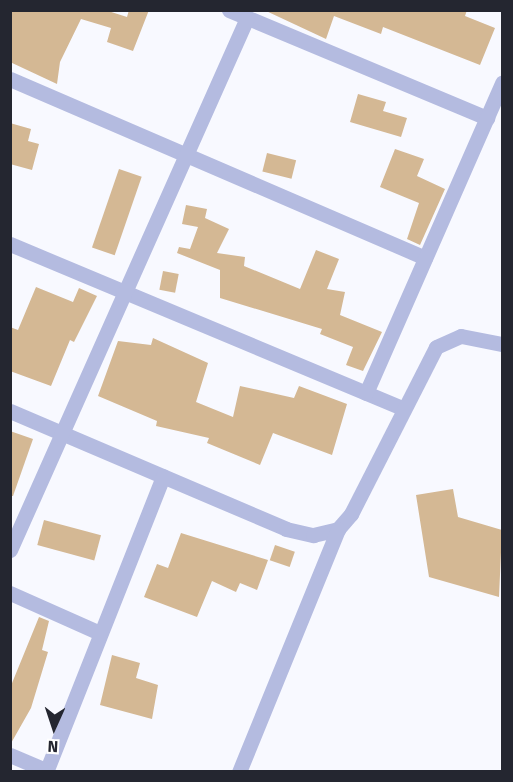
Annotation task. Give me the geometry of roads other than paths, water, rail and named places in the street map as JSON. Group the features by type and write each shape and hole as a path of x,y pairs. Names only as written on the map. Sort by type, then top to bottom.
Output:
{"street":[{"path":"10,550 60,432 185,156 238,13 487,118"},
{"path":"10,79 425,258"},
{"path":"366,393 502,83"},
{"path":"10,244 403,408"},
{"path":"239,771 338,530 436,347 461,336 502,344"},
{"path":"10,411 286,529 313,535 338,530"},
{"path":"10,755 46,771 163,476"},
{"path":"10,593 100,633"}]}
